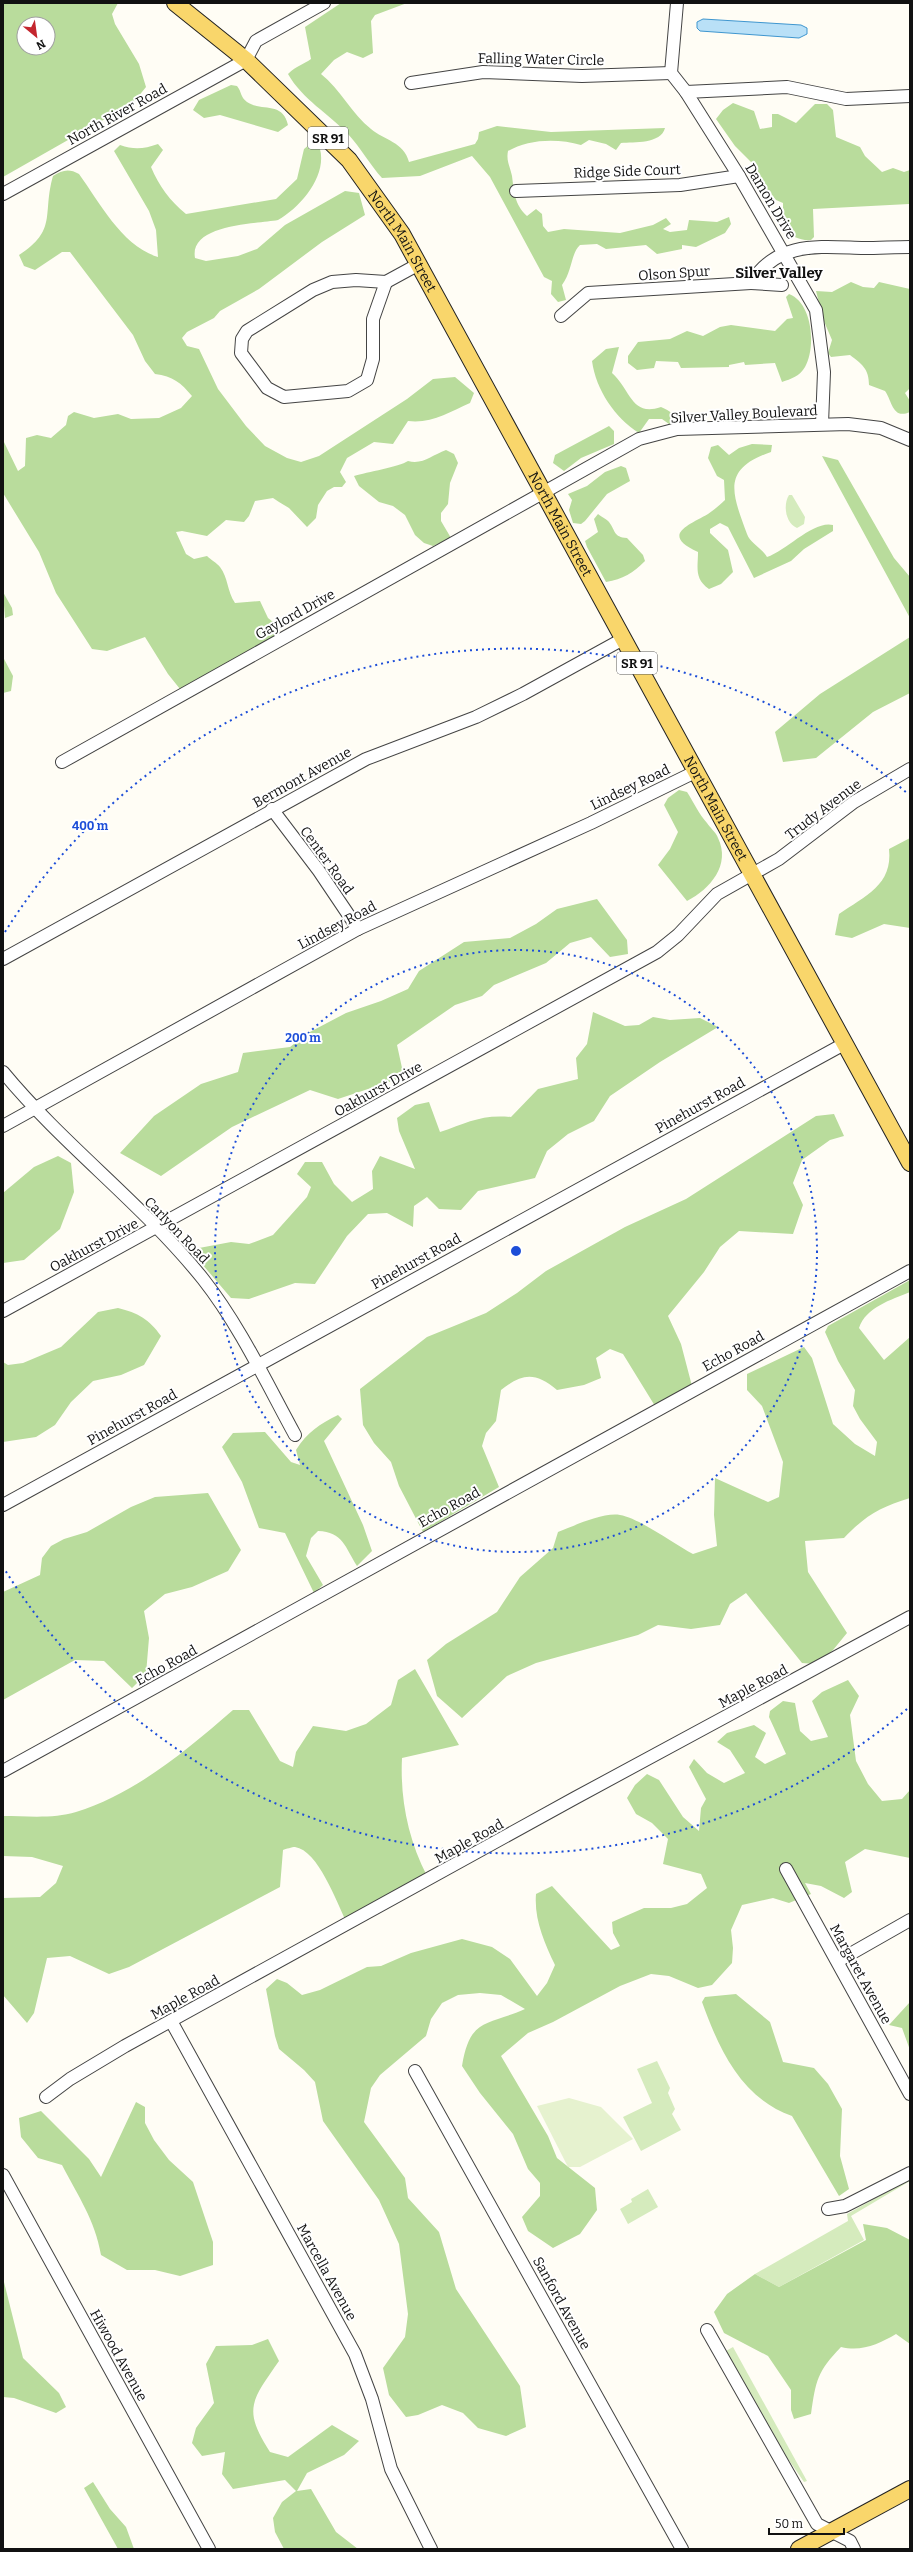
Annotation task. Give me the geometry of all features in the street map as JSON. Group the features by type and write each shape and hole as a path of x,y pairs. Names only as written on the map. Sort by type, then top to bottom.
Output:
{"main road":[{"name":"North Main Street","path":"175,3 246,60 349,160 374,192 419,264 695,772 754,874 844,1044 910,1163"},
{"path":"799,2549 910,2489"}],"street":[{"path":"246,60 256,41 324,3"},
{"path":"670,73 677,3"},
{"name":"North River Road","path":"3,194 246,60"},
{"name":"Falling Water Circle","path":"411,83 483,72 582,76 670,73"},
{"name":"Damon Drive","path":"670,73 686,92 739,176 816,310 824,372 822,424"},
{"path":"686,92 787,87 846,99 910,96"},
{"name":"Ridge Side Court","path":"516,191 680,185 739,176"},
{"path":"751,283 757,274 784,253 821,245 910,247"},
{"path":"386,282 373,320 373,359 370,374 356,388 292,397 278,395 267,388 241,354 242,339 247,332 313,290 332,282 356,280 386,282 419,264"},
{"name":"Olson Spur","path":"561,316 588,293 751,283 782,285"},
{"name":"Silver Valley Boulevard","path":"544,493 620,448 639,439 677,429 848,424 881,428 910,440"},
{"name":"Gaylord Drive","path":"62,762 544,493"},
{"name":"Bermont Avenue","path":"3,959 366,759 476,717 524,694 623,639"},
{"name":"Trudy Avenue","path":"754,874 796,848 854,802 910,769"},
{"name":"Lindsey Road","path":"3,1126 358,929 597,820 695,772"},
{"name":"Center Road","path":"272,810 319,871 358,929"},
{"name":"Oakhurst Drive","path":"3,1311 157,1228 658,952 678,935 717,894 754,874"},
{"name":"Pinehurst Road","path":"3,1505 844,1044"},
{"name":"Carlyon Road","path":"3,1072 36,1108 157,1228 218,1298 295,1435"},
{"name":"Echo Road","path":"3,1771 910,1271"},
{"name":"Maple Road","path":"46,2097 70,2079 171,2021 575,1798 910,1617"},
{"name":"Margaret Avenue","path":"786,1869 910,2094"},
{"path":"838,1961 910,1920"},
{"name":"Marcella Avenue","path":"171,2021 355,2354 372,2399 391,2469 431,2549"},
{"name":"Sanford Avenue","path":"415,2071 682,2549"},
{"path":"828,2209 845,2206 910,2173"},
{"name":"Hiwood Avenue","path":"3,2175 209,2549"},
{"path":"707,2330 817,2524 833,2530 850,2541 854,2549"}],"green space":[{"path":"3,3 118,3 112,14 115,24 139,64 146,87 133,103 3,177"},
{"path":"341,3 407,3 375,15 371,21 373,53 363,58 347,52 334,60 321,74 328,80 364,123 376,133 393,142 403,150 409,162 475,144 478,139 479,132 497,126 551,132 665,128 658,137 653,140 621,143 616,150 606,144 589,140 581,145 563,141 534,142 508,151 508,161 514,192 519,207 527,216 536,209 542,214 543,226 548,232 564,229 620,233 653,225 666,218 671,224 663,229 670,232 687,230 689,220 717,222 729,217 731,224 725,233 696,247 682,245 682,249 657,254 646,245 606,249 597,244 580,245 577,248 568,274 562,285 566,300 558,302 551,294 552,281 544,277 490,177 472,156 420,176 382,178 348,134 308,99 294,83 288,74 311,59 305,27"},
{"path":"231,85 237,86 243,98 247,102 253,105 271,108 282,113 288,125 278,132 220,115 204,118 193,110 199,100"},
{"path":"733,103 754,111 760,129 772,127 772,114 778,114 796,123 815,104 827,104 833,110 836,137 860,147 865,156 882,172 893,168 904,172 910,170 910,227 909,204 813,209 814,237 811,240 807,240 793,236 786,227 788,223 786,219 776,217 775,215 783,210 783,203 776,200 762,183 755,174 752,163 735,146 716,119 723,110"},
{"path":"158,144 163,150 151,167 166,193 186,214 276,199 297,179 304,149 310,144 320,149 320,170 316,180 303,199 295,207 278,220 226,228 213,232 202,238 196,247 195,258 206,261 238,256 257,249 285,225 345,191 359,193 365,215 322,242 259,289 220,311 214,318 187,332 182,338 187,346 199,349 218,389 246,426 265,446 287,458 301,462 319,456 407,399 433,379 455,377 474,393 470,403 448,413 425,421 408,421 393,444 374,442 347,458 340,472 346,482 342,487 334,487 327,491 318,505 316,518 307,527 289,508 273,498 255,501 249,516 244,522 226,520 207,536 182,531 176,532 186,554 194,559 207,556 220,567 225,575 230,594 235,603 260,601 268,618 278,626 280,633 270,642 180,689 168,674 145,637 107,651 92,649 56,593 39,552 3,493 3,440 18,471 25,466 26,438 37,435 51,438 66,425 68,416 74,412 94,418 118,414 131,419 159,418 181,408 192,396 184,387 172,378 155,374 145,361 133,335 70,252 62,252 35,270 24,266 19,255 31,246 44,229 53,176 59,172 69,170 79,174 123,234 145,251 158,257 156,230 149,211 114,151 120,145 130,148 139,148"},
{"path":"851,282 863,287 874,288 879,282 910,289 910,388 905,393 910,401 910,412 904,414 896,411 885,391 869,385 868,375 864,367 850,355 831,357 828,353 832,340 823,319 816,291 832,292"},
{"path":"789,294 797,299 808,316 811,338 811,349 805,367 801,373 792,378 782,382 775,363 745,365 744,362 729,365 729,367 681,368 678,362 656,361 654,368 637,370 628,363 628,356 638,342 670,339 687,331 703,336 720,327 731,325 775,331 787,319 793,318 786,297"},
{"path":"619,347 612,373 632,400 643,408 651,409 661,407 675,415 680,423 669,424 662,419 649,419 639,433 622,420 602,393 594,372 592,361 606,349"},
{"path":"609,426 614,431 614,444 581,458 564,471 553,463 555,455"},
{"path":"752,444 772,445 771,452 744,466 737,475 735,484 737,506 747,534 751,540 767,557 817,527 833,525 833,531 804,549 791,561 754,578 728,527 720,523 710,529 710,533 728,550 733,572 721,584 709,589 704,585 699,577 698,552 681,541 679,536 681,531 686,527 708,514 725,500 724,480 717,476 708,458 711,447 718,445 729,455 739,448"},
{"path":"446,450 454,454 458,463 450,483 448,504 441,513 441,521 451,538 433,546 424,543 415,535 405,515 393,506 379,502 359,486 354,476 408,461 423,461"},
{"path":"822,456 838,460 894,558 910,577 910,618"},
{"path":"621,466 626,468 630,481 607,494 581,524 573,523 569,510 572,500 568,494 587,486 605,472"},
{"path":"789,495 792,495 805,517 804,524 797,528 790,522 786,513 786,503"},
{"path":"598,514 608,521 617,535 627,538 643,555 645,561 627,575 606,582 585,541 598,532 594,519"},
{"path":"3,592 12,608 13,615 5,618"},
{"path":"910,637 910,693 873,712 816,758 783,762 775,732 820,694"},
{"path":"3,657 13,676 11,691 3,693"},
{"path":"679,790 687,792 701,816 716,834 721,848 722,858 720,867 710,883 687,901 658,865 670,849 678,832 664,805 668,798"},
{"path":"910,838 910,928 884,924 852,938 835,935 839,914 867,895 882,881 887,872 889,849"},
{"path":"597,899 627,940 628,954 610,957 591,937 570,943 546,963 494,985 482,996 455,1005 397,1045 404,1077 338,1099 310,1090 232,1127 161,1176 120,1153 154,1116 201,1084 238,1072 243,1053 290,1047 308,1033 346,1013 381,1001 408,989 419,971 464,942 510,938 536,924 557,909"},
{"path":"593,1012 625,1026 639,1025 653,1017 670,1020 700,1018 718,1027 660,1062 610,1096 594,1121 568,1134 547,1151 535,1178 478,1191 461,1210 439,1209 427,1197 414,1206 413,1227 387,1213 368,1214 347,1236 315,1284 295,1283 249,1299 231,1298 202,1264 199,1248 231,1242 249,1244 273,1235 307,1197 311,1187 297,1174 305,1162 322,1162 334,1184 352,1202 373,1189 372,1171 380,1156 415,1169 399,1131 397,1118 415,1105 429,1102 440,1132 482,1118 500,1116 511,1117 538,1089 578,1079 576,1058 587,1044"},
{"path":"834,1114 844,1136 830,1140 802,1160 793,1183 803,1205 793,1234 739,1231 720,1247 704,1272 668,1316 681,1344 692,1386 655,1406 623,1354 610,1349 596,1358 601,1378 584,1385 557,1390 542,1380 535,1378 529,1377 516,1380 501,1390 496,1421 486,1433 482,1446 499,1487 423,1532 399,1486 391,1462 374,1443 363,1425 360,1389 427,1337 486,1313 517,1293 546,1271 625,1227 686,1199 816,1116"},
{"path":"58,1156 71,1163 74,1192 60,1229 24,1260 3,1263 3,1193 34,1167"},
{"path":"910,1280 910,1292 887,1301 873,1309 862,1321 859,1328 884,1360 910,1337 910,1498 890,1505 874,1513 866,1518 844,1538 805,1541 808,1572 847,1633 833,1650 816,1664 802,1663 746,1593 730,1604 720,1625 691,1629 658,1625 638,1635 536,1663 507,1676 462,1718 437,1696 427,1660 446,1644 497,1612 520,1577 553,1548 558,1532 597,1517 620,1515 637,1521 693,1554 717,1546 714,1515 715,1478 768,1502 779,1497 783,1462 762,1406 747,1390 747,1374 804,1347 812,1358 833,1424 855,1444 875,1456 877,1442 860,1419 853,1406 855,1390 838,1361 825,1332 828,1326"},
{"path":"118,1308 131,1312 147,1321 161,1336 144,1365 121,1375 93,1381 71,1402 55,1425 36,1437 3,1442 3,1362 8,1365 23,1363 61,1347 98,1312"},
{"path":"338,1415 342,1419 324,1441 363,1525 372,1551 357,1566 346,1547 338,1538 333,1534 318,1531 311,1538 306,1556 323,1585 314,1593 285,1533 259,1528 242,1482 222,1447 233,1433 265,1432 291,1462 300,1465 296,1450 300,1444 314,1429"},
{"path":"208,1493 241,1550 228,1571 192,1587 165,1594 144,1611 149,1638 146,1674 132,1688 104,1661 75,1660 3,1700 3,1592 40,1575 42,1558 51,1546 64,1539 87,1532 131,1507 155,1497"},
{"path":"415,1669 459,1745 402,1758 402,1789 410,1833 420,1862 427,1876 346,1921 326,1878 319,1867 303,1850 295,1847 289,1848 283,1850 280,1887 129,1967 109,1974 70,1956 47,1958 34,2013 27,2023 3,1995 3,1898 40,1897 56,1883 63,1866 32,1857 3,1856 3,1816 59,1816 98,1804 119,1794 159,1769 179,1755 233,1710 249,1710 280,1761 293,1767 296,1752 313,1726 346,1731 366,1724 391,1705 398,1680"},
{"path":"848,1680 859,1696 850,1715 856,1761 868,1784 882,1801 902,1799 910,1790 910,1858 865,1849 845,1862 852,1892 844,1898 821,1886 805,1883 811,1894 789,1903 773,1898 742,1905 731,1930 733,1948 732,1963 712,1985 698,1988 669,1976 651,1974 620,1986 553,2022 528,2033 501,2056 548,2136 557,2158 595,2188 597,2210 580,2234 553,2248 528,2231 522,2217 540,2196 540,2183 528,2169 513,2134 480,2093 462,2066 465,2050 475,2031 490,2022 525,2009 501,1995 480,1993 458,1995 442,2003 431,2019 426,2036 380,2075 371,2088 364,2122 405,2178 408,2198 439,2232 456,2289 520,2386 526,2427 506,2436 478,2428 463,2413 442,2405 418,2415 406,2417 389,2395 383,2368 405,2337 408,2314 399,2244 379,2200 323,2121 315,2082 304,2070 279,2049 266,1989 277,1979 287,1983 302,1995 320,1990 367,1967 381,1966 411,1953 462,1939 492,1947 510,1959 537,1996 547,1983 555,1965 538,1921 536,1894 552,1886 611,1950 620,1946 613,1933 612,1922 644,1908 671,1908 687,1904 707,1888 701,1874 663,1864 668,1839 652,1823 636,1814 627,1798 635,1785 647,1774 659,1780 683,1817 699,1831 701,1808 706,1799 689,1767 694,1759 707,1773 724,1783 745,1773 730,1750 717,1742 727,1733 754,1725 766,1733 755,1757 765,1764 786,1754 769,1717 770,1711 783,1701 795,1703 800,1731 811,1741 828,1737 812,1701 822,1692"},
{"path":"736,1994 770,2022 783,2062 814,2068 828,2084 842,2109 840,2156 849,2189 839,2196 792,2116 774,2108 759,2097 734,2070 724,2054 702,2002 705,1997"},
{"path":"910,2002 910,2050 902,2028 889,2025"},
{"path":"657,2061 670,2088 668,2093 675,2109 672,2114 681,2130 641,2151 623,2117 652,2103 637,2069"},
{"path":"569,2098 601,2107 633,2139 580,2167 568,2167 537,2106"},
{"path":"136,2102 145,2107 145,2123 154,2140 169,2160 193,2182 213,2242 213,2265 180,2276 155,2270 127,2270 101,2255 95,2231 90,2219 62,2165 38,2158 21,2137 19,2118 41,2111 89,2159 101,2177"},
{"path":"910,2179 910,2181 851,2216 864,2240 779,2287 755,2274 848,2221 847,2214"},
{"path":"648,2189 658,2207 628,2224 620,2209 632,2202 631,2199"},
{"path":"863,2224 887,2228 910,2240 910,2344 896,2334 883,2341 863,2348 841,2347 822,2370 816,2384 811,2414 794,2419 791,2410 791,2390 768,2356 724,2333 714,2312 727,2294 755,2274 779,2287 866,2240"},
{"path":"3,2278 23,2358 59,2393 66,2407 56,2413 14,2398 3,2397"},
{"path":"268,2339 279,2361 262,2386 254,2405 253,2415 261,2437 270,2452 288,2457 332,2425 359,2441 344,2455 307,2473 297,2491 311,2489 336,2532 358,2549 284,2549 275,2532 273,2518 282,2502 296,2491 285,2480 233,2489 222,2474 225,2452 202,2456 192,2443 196,2428 214,2403 206,2364 216,2346 252,2345"},
{"path":"733,2347 807,2481 804,2482 786,2456 726,2351"},
{"path":"93,2482 110,2509 126,2527 134,2549 118,2549 84,2488"}],"water":[{"path":"703,19 801,25 807,28 807,34 799,38 700,31 697,28 697,22"}],"district":[{"name":"Silver Valley","path":"779,273"}]}
